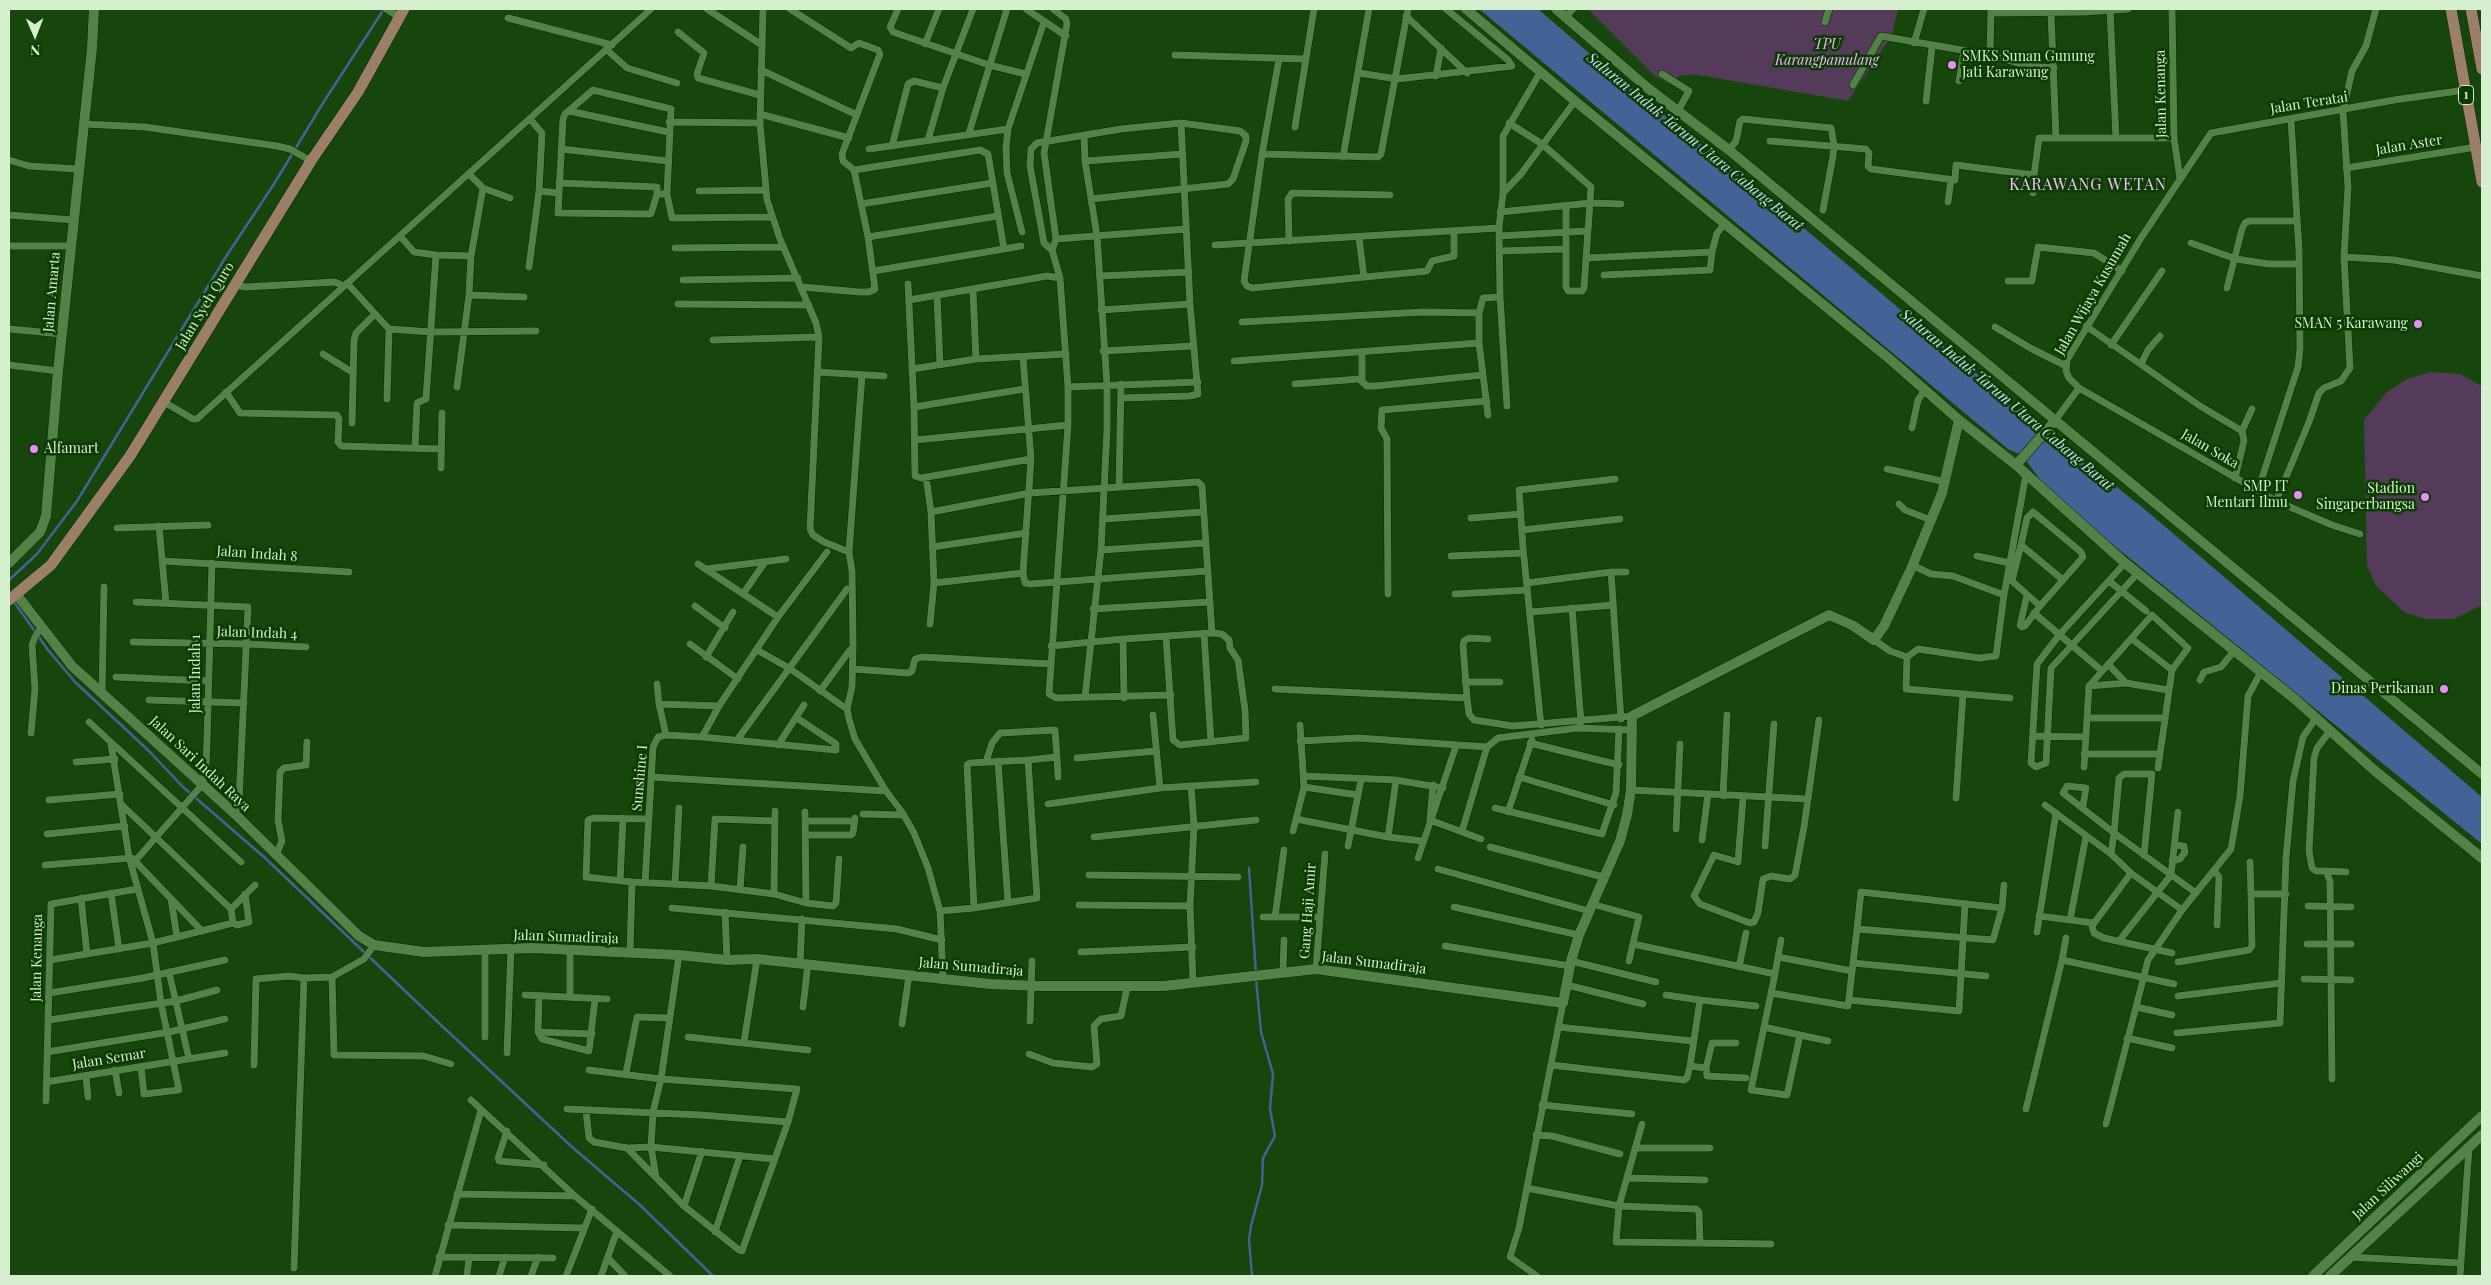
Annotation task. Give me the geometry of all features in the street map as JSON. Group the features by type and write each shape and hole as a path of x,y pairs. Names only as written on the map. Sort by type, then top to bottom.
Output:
{"main road":[{"name":"1","path":"2451,9 2482,182"},
{"name":"1","path":"2471,9 2482,69"},
{"name":"Jalan Syeh Quro","path":"13,597 51,565 130,456 234,285 307,158 358,92 395,12"}],"street":[{"name":"Jalan Amarta","path":"9,564 40,532 45,522 72,220 94,31 94,9"},
{"path":"164,402 195,420 652,9"},
{"path":"707,9 762,45"},
{"path":"763,9 760,123 765,190 770,217 802,287 816,323 818,337 810,529 813,535 824,542 849,552"},
{"path":"790,9 851,48 859,42 880,52 880,59 842,158 854,170 868,237 875,289 869,292 802,287"},
{"path":"898,9 890,30 925,44 989,65 1026,74"},
{"path":"925,44 939,9"},
{"path":"928,140 943,88 972,9"},
{"path":"969,133 1008,9"},
{"path":"1026,9 1066,36"},
{"path":"1052,250 1056,239 1044,162 1045,142 1066,36 1066,19 1053,9"},
{"path":"1295,127 1314,9"},
{"path":"1343,157 1369,9"},
{"path":"1359,72 1397,79 1467,73 1512,66 1508,60 1446,9"},
{"path":"1466,9 1959,420 2018,463 2026,474 2125,563 2261,672 2374,770 2482,858"},
{"path":"1556,9 1569,13 1648,89 1678,111 1733,144 2054,422 2180,522 2482,774"},
{"path":"1826,22 1829,9"},
{"path":"1914,43 1924,9"},
{"path":"1990,55 1991,11 2051,12 2128,9"},
{"name":"Jalan Kenanga","path":"2172,9 2174,138 2180,178"},
{"path":"2276,501 2310,422 2319,393 2324,388 2341,381 2350,368 2344,257 2348,187 2343,111 2352,71 2366,46 2376,9"},
{"path":"2110,10 2116,138"},
{"path":"1407,12 1467,73"},
{"path":"1262,154 1378,157 1381,154 1397,79 1407,12"},
{"path":"2051,12 2056,138"},
{"path":"508,18 609,47 626,68 677,83"},
{"path":"1022,232 1007,173 1006,148 1008,128 1044,22"},
{"path":"678,32 704,53 697,74 698,78 760,95"},
{"path":"1853,85 1881,36 1932,47 1990,55 2028,66 2054,68"},
{"path":"1926,101 1932,47"},
{"path":"1436,76 1441,48"},
{"path":"1959,81 1964,51"},
{"path":"1175,55 1305,60"},
{"path":"1279,59 1262,154 1244,281 1252,288 1429,270 1432,261 1454,256 1454,232"},
{"path":"761,70 857,115"},
{"path":"1506,406 1500,297 1499,236 1503,136 1541,71"},
{"path":"1662,74 1689,93 1678,111"},
{"path":"892,146 908,84 914,81 943,88"},
{"path":"559,183 657,187 653,213 558,213 558,193 563,118 590,91 596,90 671,108 668,132 668,194 670,215 674,219 770,217"},
{"name":"Jalan Teratai","path":"2180,178 2211,133 2343,111 2394,100 2465,90"},
{"path":"1502,193 1521,174 1575,101"},
{"path":"569,111 668,132"},
{"path":"760,114 849,138"},
{"path":"529,267 539,191 542,133 530,119"},
{"path":"1733,144 1740,121 1748,119 1830,128 1834,145 1823,210"},
{"path":"2258,490 2298,367 2300,349 2299,264 2291,120"},
{"path":"670,122 760,123"},
{"path":"1121,398 1194,396 1198,394 1190,304 1186,190 1181,123"},
{"path":"1090,199 1186,190 1231,182 1246,141 1246,136 1240,132 1181,123 1121,129 1033,144 1031,149 1030,166 1044,243 1052,250 1060,278 1068,387 1068,425 1049,694 1052,697 1124,698 1170,695"},
{"path":"1510,123 1542,144 1591,187 1584,290 1568,290 1565,281 1566,206"},
{"path":"84,124 145,127 290,149 307,158"},
{"path":"869,149 1008,128"},
{"path":"1084,136 1085,161 1097,236 1107,385 1104,519 1085,697"},
{"path":"2033,193 2038,138 2174,138"},
{"path":"1770,141 1834,145 1869,150 1868,166 1871,169 1951,180 1955,180 1956,165 2034,175"},
{"name":"Jalan Aster","path":"2346,168 2476,147"},
{"path":"561,149 668,161"},
{"path":"854,170 984,151 988,154 1004,249"},
{"path":"1085,161 1184,154"},
{"path":"9,160 30,166 78,169"},
{"path":"469,174 483,188 510,198"},
{"name":"Jalan Wijaya Kusumah","path":"2079,388 2069,378 2066,366 2086,326 2180,178"},
{"path":"1948,202 1951,180"},
{"path":"861,204 992,184"},
{"path":"457,387 469,295 471,256 483,188"},
{"path":"699,191 765,190"},
{"path":"539,191 558,193"},
{"path":"1290,241 1288,199 1292,193 1390,194"},
{"path":"657,194 668,194"},
{"path":"1500,212 1591,203 1621,204"},
{"path":"9,215 72,220"},
{"path":"868,237 998,216"},
{"path":"2227,288 2236,259 2242,228 2245,223 2249,221 2296,221"},
{"path":"1604,274 1710,270 1717,233 1725,224"},
{"path":"1215,245 1359,238 1499,228"},
{"path":"1056,239 1186,230"},
{"path":"1499,236 1587,231"},
{"path":"400,236 414,252 471,256"},
{"path":"1359,238 1364,277"},
{"path":"2191,243 2236,259 2269,264 2299,264"},
{"path":"9,246 70,246"},
{"path":"873,272 1021,246"},
{"path":"674,248 783,247"},
{"path":"2008,281 2032,281 2038,247 2089,252 2122,271"},
{"path":"1500,251 1565,249"},
{"path":"1586,258 1712,252"},
{"path":"415,447 417,403 426,399 436,255"},
{"path":"2344,257 2394,260 2482,276"},
{"path":"2111,345 2162,271"},
{"path":"1100,276 1188,272"},
{"path":"909,300 973,291 1048,276 1060,278"},
{"path":"683,280 798,278"},
{"path":"234,285 246,287 335,282 346,284 389,329 432,332 536,331"},
{"path":"908,284 914,407 914,476 926,477 1031,459"},
{"path":"973,291 976,359"},
{"path":"469,295 524,297"},
{"path":"937,295 940,364"},
{"path":"1488,415 1479,343 1480,313 1483,298 1500,297"},
{"path":"678,304 809,305"},
{"path":"1101,310 1190,304"},
{"path":"1242,322 1423,312 1480,313"},
{"path":"352,422 352,372 355,336 374,315"},
{"path":"2086,326 2200,406 2242,431"},
{"path":"1995,327 2032,350 2066,366"},
{"path":"9,329 62,334"},
{"path":"387,399 389,329"},
{"path":"2141,364 2148,350 2160,336"},
{"path":"713,340 818,337"},
{"path":"1234,361 1479,343"},
{"path":"1104,351 1193,346"},
{"path":"1362,353 1362,380 1367,386 1482,375"},
{"path":"323,354 352,372"},
{"path":"912,369 976,359 1066,354"},
{"path":"1022,357 1024,389 1030,427 1031,459 1023,581 1030,584 1056,580 1207,571"},
{"path":"9,365 58,371"},
{"path":"817,372 884,376"},
{"path":"862,375 849,552 852,571 853,669 848,709 849,719 855,739 886,791 904,815 928,868 940,911 943,979"},
{"path":"1296,384 1362,380"},
{"path":"1068,387 1198,382"},
{"path":"1119,487 1121,384"},
{"path":"2018,463 2043,436 2079,388"},
{"name":"Jalan Soka","path":"2079,388 2276,501 2360,534"},
{"path":"914,407 1024,389"},
{"path":"1912,428 1918,400 1925,390"},
{"path":"226,392 240,413 337,415 339,419 338,442 341,446 440,449"},
{"path":"1388,594 1387,439 1381,428 1382,410 1487,401"},
{"path":"2235,478 2244,441 2242,431 2252,409"},
{"path":"441,468 442,414"},
{"path":"1874,640 1884,626 1912,565 1946,482 1959,420"},
{"path":"915,440 1030,427 1068,425"},
{"path":"1887,469 1946,482"},
{"path":"2010,698 1906,689 1908,657 1918,649 1994,658 1996,656 2004,595 2026,474"},
{"path":"926,477 931,512 934,583 930,624"},
{"path":"1541,725 1519,490 1615,479"},
{"path":"931,512 1030,493 1198,482 1202,486 1204,543 1212,633"},
{"path":"1899,504 1905,510 1931,520"},
{"path":"1104,519 1203,512"},
{"path":"2027,595 2020,625 2025,626 2082,558 2081,552 2035,512 2027,518 2012,580 2040,606"},
{"path":"1471,518 1521,514"},
{"path":"1522,530 1620,519"},
{"path":"117,528 208,525"},
{"path":"158,526 166,603"},
{"path":"932,547 1026,534"},
{"path":"1101,550 1204,543"},
{"path":"2021,545 2063,580"},
{"path":"702,737 719,706 758,650 778,617 827,552"},
{"path":"1452,556 1524,553"},
{"path":"1977,556 2010,563"},
{"path":"706,569 786,559"},
{"name":"Jalan Indah 8","path":"163,561 349,572"},
{"path":"743,594 765,562"},
{"name":"Jalan Indah 1","path":"200,787 206,767 209,703 208,643 212,563"},
{"path":"2125,563 2060,634 2037,664 2031,763 2039,768 2046,763 2051,668 2138,573"},
{"path":"698,564 778,617"},
{"path":"1912,565 1930,574 1954,576 2004,595"},
{"path":"1611,572 1621,719"},
{"path":"1455,594 1527,586 1611,572 1626,572"},
{"path":"934,583 1023,573"},
{"path":"2109,581 2146,611"},
{"path":"102,693 104,587"},
{"path":"737,740 847,589"},
{"name":"Jalan Sari Indah Raya","path":"13,597 38,632 72,666 200,787 235,814 372,948"},
{"path":"136,602 210,604 249,608 239,801 235,814"},
{"path":"1093,609 1209,602"},
{"path":"1531,612 1613,605"},
{"path":"695,606 725,628"},
{"path":"1572,608 1581,722"},
{"path":"706,657 733,612"},
{"path":"2034,613 2101,670"},
{"path":"1488,639 1469,638 1464,641 1465,682 1469,714 1474,720 1513,726 1621,719 1632,716 1829,615 1852,625 1890,651 1908,657"},
{"path":"2084,767 2089,686 2101,670 2132,639 2152,615 2188,648 2172,670 2158,768"},
{"path":"31,733 34,689 32,645 38,632"},
{"path":"1051,646 1212,633 1226,636 1233,654 1238,660 1246,736 1244,740 1176,744 1173,740 1166,637"},
{"path":"1204,634 1211,742"},
{"path":"1123,639 1124,698"},
{"path":"2132,639 2172,670"},
{"name":"Jalan Indah 4","path":"133,642 306,647"},
{"path":"690,644 738,679"},
{"path":"758,650 789,668 844,707"},
{"path":"820,691 850,650"},
{"path":"2200,680 2204,672 2221,666 2234,651"},
{"path":"853,669 908,673 912,671 915,659 922,657 1051,664"},
{"path":"2108,664 2126,683"},
{"path":"2106,1124 2148,960 2182,910 2230,852 2236,828 2248,696 2261,672"},
{"path":"116,677 208,681"},
{"path":"1465,682 1500,682"},
{"path":"2089,686 2126,683 2168,690"},
{"path":"657,684 659,704 666,735"},
{"path":"1275,689 1467,698"},
{"path":"1956,798 1963,694"},
{"path":"150,700 244,703"},
{"path":"659,704 719,706"},
{"path":"778,746 804,705"},
{"path":"1153,716 1160,788"},
{"path":"1537,1276 1510,1257 1527,1188 1570,963 1590,907 1620,841 1631,790 1632,716"},
{"path":"1723,796 1727,716"},
{"name":"Sunshine I","path":"645,883 650,777 653,747 658,737 666,735 702,737 778,746 836,750 836,744 797,718"},
{"path":"2087,718 2166,718"},
{"path":"2177,1033 2278,1024 2281,1016 2288,820 2293,781 2303,737 2316,718"},
{"path":"1743,798 1738,862 1714,855 1694,896 1700,904 1750,923 1754,922 1756,918 1763,880 1771,876 1790,879 1795,875 1819,720"},
{"path":"90,722 111,744 182,806 241,862"},
{"path":"1765,846 1774,724"},
{"path":"1293,831 1304,787 1300,725"},
{"path":"1462,831 1487,748 1498,738 1578,728 1631,730"},
{"path":"986,762 992,743 1000,733 1052,729 1055,730 1058,777"},
{"path":"1495,808 1599,835 1604,832 1614,805 1619,765 1619,729"},
{"path":"2330,731 2317,748 2314,758 2309,851 2312,868 2316,871 2346,872"},
{"path":"1508,812 1530,743 1536,734"},
{"path":"2034,736 2085,736"},
{"path":"1300,741 1358,738 1487,748"},
{"path":"276,855 282,841 278,805 280,772 284,768 306,765 308,742"},
{"path":"1530,743 1619,765"},
{"path":"111,744 137,889 153,943 161,1003 180,1086 178,1091 144,1094 141,1067"},
{"path":"1676,829 1680,744"},
{"path":"1418,858 1422,841 1443,788 1456,746"},
{"path":"1077,758 1156,751"},
{"path":"2084,754 2160,754"},
{"path":"974,908 967,765 970,763 1057,758"},
{"path":"76,762 115,759"},
{"path":"940,911 1035,900 1038,895 1028,760"},
{"path":"998,761 1008,903"},
{"path":"2111,854 2119,778 2124,774 2152,774 2144,855"},
{"path":"1304,776 1361,780 1396,780 1443,788"},
{"path":"650,777 886,791"},
{"path":"1519,777 1614,805"},
{"path":"1348,846 1361,780"},
{"path":"1388,837 1396,780"},
{"path":"1048,804 1160,788 1256,782"},
{"path":"1430,820 1432,785"},
{"path":"1190,786 1194,825 1190,906 1193,982"},
{"path":"2083,806 2086,788 2067,786 2063,792 2196,893"},
{"path":"45,865 132,858 156,836 200,787"},
{"path":"1304,787 1358,795"},
{"path":"1631,790 1743,798 1808,799"},
{"path":"50,800 120,794"},
{"path":"1702,840 1708,794"},
{"path":"122,805 231,909 233,922"},
{"path":"2045,805 2111,854 2131,873 2182,910"},
{"path":"675,883 679,808"},
{"path":"774,894 775,812"},
{"path":"805,812 806,903"},
{"path":"2119,941 2171,875 2178,812"},
{"path":"2037,932 2056,813"},
{"path":"863,814 904,815"},
{"path":"648,819 593,818 588,820 585,875 590,879 675,883 740,889 774,894 806,903 836,906 839,859"},
{"path":"620,881 623,818"},
{"path":"711,886 714,818 775,821"},
{"path":"804,835 850,835 853,833 855,819 805,821"},
{"path":"1296,819 1388,837 1422,841"},
{"path":"1094,837 1256,820"},
{"path":"1430,820 1481,838"},
{"path":"47,834 125,826"},
{"path":"2070,920 2086,836"},
{"path":"2172,861 2180,859 2185,852 2184,846 2174,845"},
{"path":"740,889 743,847"},
{"path":"1490,847 1603,878"},
{"path":"1276,917 1284,850"},
{"name":"Gang Haji Amir","path":"1316,969 1325,854"},
{"path":"132,858 202,931"},
{"path":"2178,962 2251,948 2250,862"},
{"path":"1438,869 1590,907 1639,917 1629,961"},
{"path":"2214,870 2219,877 2217,925"},
{"path":"2326,871 2330,876 2332,1079"},
{"path":"2131,873 2094,923 2092,930 2097,936 2172,953"},
{"path":"1089,874 1238,877"},
{"path":"630,952 632,882"},
{"path":"231,909 255,885"},
{"path":"1857,929 1993,940 2002,908 2004,885"},
{"name":"Jalan Kenanga","path":"46,1101 51,904 137,889"},
{"path":"1771,993 1848,1006 1861,892 2002,908"},
{"path":"111,893 119,949"},
{"path":"50,960 153,943 233,922 237,925 248,922 245,894"},
{"path":"2251,894 2286,894"},
{"path":"81,898 87,954"},
{"path":"171,899 177,937"},
{"path":"1849,1000 1959,1010 1965,904"},
{"path":"1079,905 1190,906"},
{"path":"1454,906 1579,935"},
{"path":"2308,906 2351,907"},
{"path":"672,908 897,929 942,940"},
{"path":"725,912 727,960"},
{"path":"2039,916 2094,923"},
{"path":"1263,917 1319,917"},
{"path":"802,919 803,1007"},
{"path":"1739,967 1746,933"},
{"path":"2026,1109 2066,938"},
{"path":"1283,972 1284,940"},
{"path":"1781,940 1751,1090 1787,1095 1800,1035"},
{"path":"1633,944 1774,974"},
{"path":"2307,944 2351,944"},
{"path":"1445,946 1570,963 1656,982"},
{"path":"1081,952 1193,947"},
{"path":"254,1065 256,979 289,976 304,978 332,977 364,959 372,948"},
{"name":"Jalan Sumadiraja","path":"372,948 424,952 510,948 679,954 727,960 758,959 804,963 943,979 1031,986 1127,988 1316,969 1563,1002"},
{"path":"508,1053 510,948"},
{"path":"485,950 485,1036"},
{"path":"570,950 570,997"},
{"path":"656,1177 651,1147 653,1112 661,1079 679,954"},
{"path":"1778,957 1853,967 1986,976"},
{"path":"744,1042 758,959"},
{"path":"49,993 157,975 225,960"},
{"path":"2062,960 2174,984"},
{"path":"1030,1022 1032,961"},
{"path":"169,972 189,1059"},
{"path":"902,1024 909,975"},
{"path":"332,977 334,1055 424,1056 451,1064"},
{"path":"294,1268 304,978"},
{"path":"2304,979 2351,980"},
{"path":"2178,996 2281,983"},
{"path":"1567,985 1643,1004"},
{"path":"1029,1054 1053,1063 1092,1067 1097,1064 1094,1026 1101,1019 1121,1016 1127,988"},
{"path":"49,1020 176,1001 217,990"},
{"path":"525,995 607,999"},
{"path":"1666,995 1756,1006"},
{"path":"539,996 538,1032 546,1040 589,1051 595,999"},
{"path":"1551,1065 1684,1080 1687,1078 1690,1066 1700,1000"},
{"path":"2136,1007 2172,1015"},
{"path":"626,1073 637,1017 670,1018"},
{"path":"47,1052 169,1032 225,1019"},
{"path":"1558,1027 1693,1041"},
{"path":"1764,1027 1828,1041"},
{"path":"538,1032 592,1034"},
{"path":"688,1037 808,1050"},
{"path":"2127,1038 2172,1048"},
{"path":"1736,1043 1712,1043 1706,1068 1707,1076 1746,1078"},
{"name":"Jalan Semar","path":"46,1082 225,1053"},
{"path":"1690,1066 1706,1068"},
{"path":"115,1070 119,1093"},
{"path":"589,1070 626,1073 661,1079 796,1088 798,1090 743,1250 739,1250 684,1206 627,1148"},
{"path":"86,1076 88,1097"},
{"path":"471,1100 507,1131 575,1196 670,1276"},
{"path":"1542,1105 1632,1114"},
{"path":"567,1109 653,1112 788,1122"},
{"path":"435,1276 481,1110"},
{"path":"586,1111 589,1138 592,1141 627,1148 651,1147 774,1159"},
{"name":"Jalan Siliwangi","path":"2312,1276 2482,1116"},
{"path":"1642,1124 1619,1206 1616,1242 1771,1244"},
{"path":"507,1131 498,1158 499,1161 544,1166"},
{"path":"1536,1135 1552,1136 1620,1154"},
{"name":"Jalan Siliwangi","path":"2330,1276 2482,1135"},
{"path":"1635,1148 1710,1148"},
{"path":"2460,1276 2469,1148"},
{"path":"684,1206 702,1151"},
{"path":"715,1232 740,1156"},
{"path":"1627,1178 1705,1180"},
{"path":"1527,1188 1619,1206 1697,1210 1700,1243"},
{"path":"457,1194 575,1196"},
{"path":"566,1276 583,1228 592,1210"},
{"path":"448,1225 583,1228"},
{"path":"601,1276 617,1231"},
{"path":"468,1276 469,1256"},
{"path":"439,1257 553,1258"},
{"path":"499,1276 504,1257"},
{"path":"531,1276 538,1257"},
{"path":"2349,1257 2460,1263"},
{"path":"608,1258 625,1276"}],"green space":[{"name":"TPU Karangpamulang","path":"1588,9 1898,9 1892,35 1848,101 1693,74 1679,76 1668,84 1655,76"},
{"name":"Stadion Singaperbangsa","path":"2431,372 2460,374 2482,386 2482,605 2454,619 2425,619 2404,612 2376,586 2367,566 2364,420 2386,393 2407,379"}],"water":[{"name":"Saluran Induk Tarum Utara Cabang Barat","path":"1479,9 1538,9 1618,78 1773,202 1990,385 2032,426 2037,437 2093,468 2148,512 2482,797 2482,844 2085,522 2041,481 2022,455 2008,449"}],"waterway":[{"path":"9,580 37,554 77,501 227,255 384,9"},
{"path":"14,602 48,650 75,682 149,751 183,787 264,857 442,1026 572,1147 640,1205 713,1276"},
{"path":"1249,868 1256,974"},
{"path":"1252,1276 1249,1240 1251,1226 1262,1185 1263,1158 1275,1136 1270,1109 1273,1074 1261,1032 1256,979"}],"place":[{"name":"SMKS Sunan Gunung Jati Karawang","path":"1952,65"},
{"name":"SMAN 5 Karawang","path":"2418,324"},
{"name":"Alfamart","path":"34,449"},
{"name":"SMP IT Mentari Ilmu","path":"2298,495"},
{"name":"Stadion Singaperbangsa","path":"2425,497"},
{"name":"Dinas Perikanan","path":"2444,689"}],"district":[{"name":"KARAWANG WETAN","path":"2088,185"}]}
